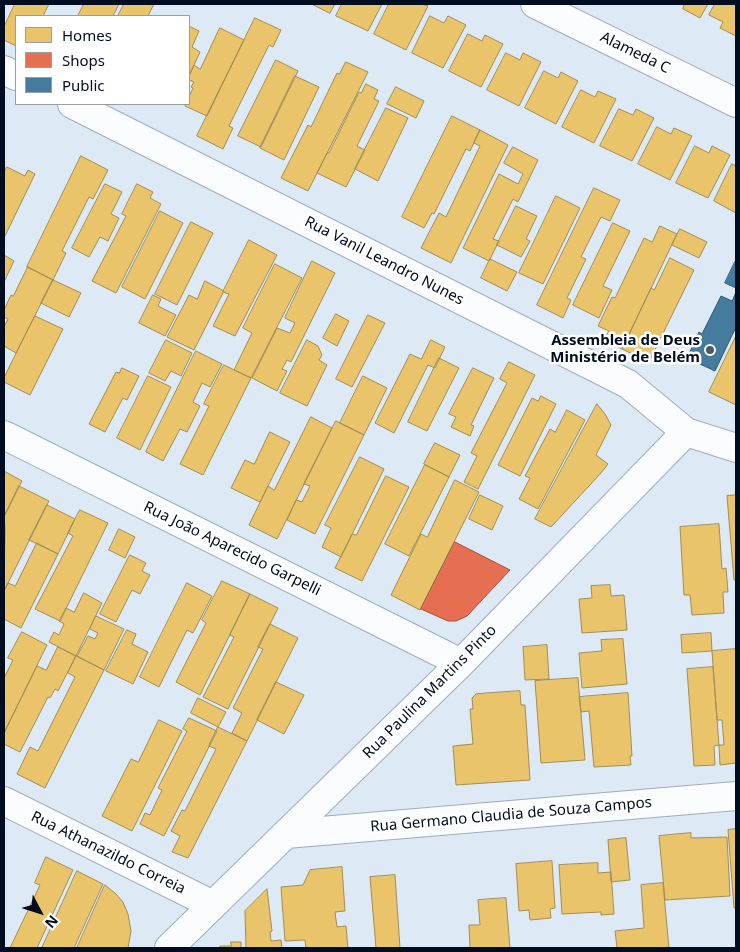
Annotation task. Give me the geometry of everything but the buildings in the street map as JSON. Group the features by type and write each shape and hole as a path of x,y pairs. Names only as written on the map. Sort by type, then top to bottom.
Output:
{"street":[{"name":"Alameda C","path":"535,4 736,102"},
{"name":"Rua Vanil Leandro Nunes","path":"74,105 628,384 686,432"},
{"path":"686,432 736,448"},
{"name":"Rua Paulina Martins Pinto","path":"170,948 461,663 686,432"},
{"name":"Rua João Aparecido Garpelli","path":"4,435 461,663"},
{"name":"Rua Germano Claudia de Souza Campos","path":"286,834 736,796"},
{"name":"Rua Athanazildo Correia","path":"4,801 213,905"}],"place":[{"name":"Assembleia de Deus Ministério de Belém","path":"710,350"}]}
